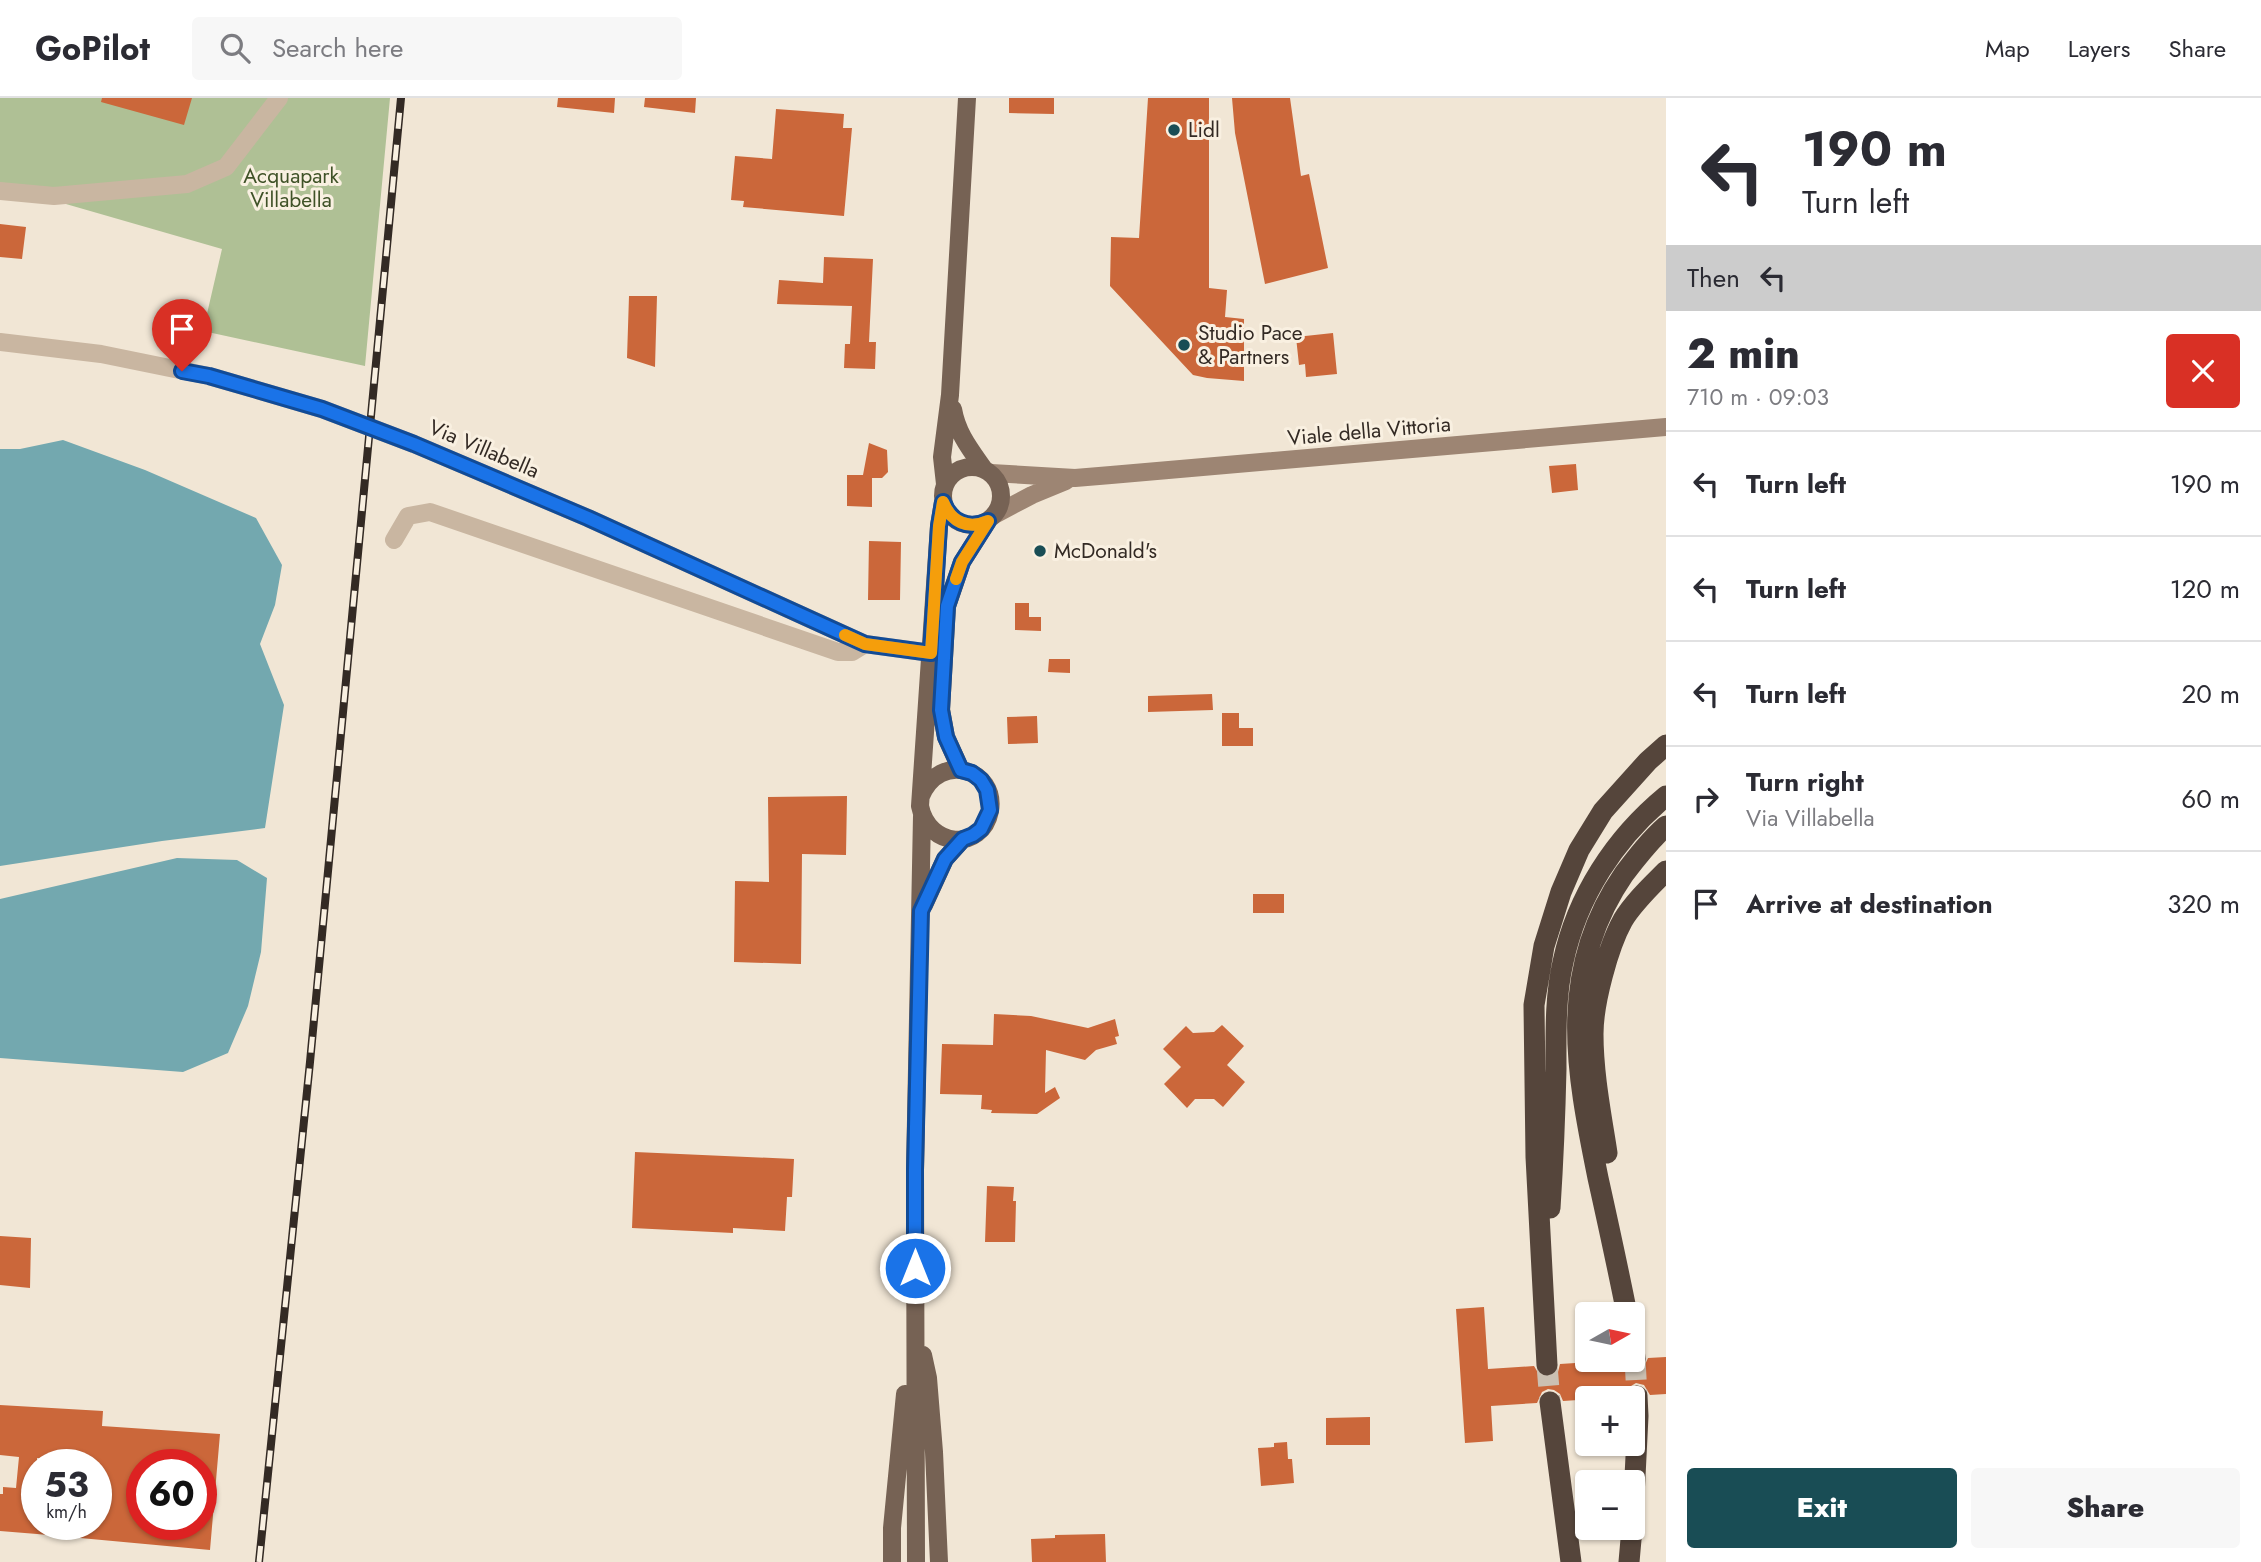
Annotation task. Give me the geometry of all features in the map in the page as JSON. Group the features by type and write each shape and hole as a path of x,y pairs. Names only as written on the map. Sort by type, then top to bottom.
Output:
{"highway":[{"path":"1548,1365 1536,1157 1534,1005 1544,946 1558,901 1579,850 1603,811 1666,745"},
{"path":"1543,1303 1555,1122 1557,993 1563,960 1587,892 1602,867 1639,821 1666,796"},
{"path":"1625,1302 1580,1080 1577,1019 1580,979 1590,939 1610,895 1639,854 1666,826"},
{"path":"1626,1302 1595,1070 1593,1031 1608,952 1624,919 1666,871"},
{"path":"1550,1402 1571,1562"},
{"path":"1629,1562 1631,1540"}],"main road":[{"path":"916,1562 915,1170 921,796 939,526 944,493 942,457 950,395 967,98"},
{"path":"950,395 962,438 1000,488 1002,497 962,562 947,606 941,710 946,737 961,770"},
{"path":"987,471 966,467 950,477 944,493 951,516 964,524 972,526 992,517"},
{"path":"921,796 932,778 951,769 972,773 981,780 990,800 990,810 981,829 963,839 943,838 926,825 922,816"},
{"path":"921,911 945,859 963,839"},
{"path":"891,1562 899,1450 915,1317"},
{"path":"915,1317 928,1378 939,1562"}],"street":[{"path":"0,191 54,196 187,184 226,167 279,98"},
{"name":"Via Villabella","path":"0,342 101,354 209,376 322,409 414,444 588,518 865,644 931,653"},
{"name":"Viale della Vittoria","path":"987,471 1075,478 1565,438 1666,427"},
{"name":"Viale della Vittoria","path":"992,517 1032,495 1075,478"},
{"path":"394,540 408,516 430,512 838,652 852,652 865,644"}],"green space":[{"name":"Acquapark Villabella","path":"0,98 390,98 365,366 203,331 222,249 0,185"}],"water":[{"path":"63,440 145,470 256,518 282,565 275,605 260,644 284,705 265,828 0,866 0,449 20,449"},
{"path":"177,858 237,860 267,878 261,952 248,1006 228,1053 183,1072 0,1058 0,899"}],"building":[{"path":"102,98 192,98 184,125 101,102"},
{"path":"558,98 615,98 614,113 557,107"},
{"path":"645,98 696,98 695,113 644,107"},
{"path":"1009,98 1054,98 1054,114 1009,113"},
{"path":"1148,98 1209,98 1209,288 1227,290 1225,317 1244,319 1244,381 1193,375 1110,286 1111,237 1139,238"},
{"path":"1232,98 1290,98 1301,176 1309,174 1328,268 1265,284 1235,133"},
{"path":"776,109 844,114 843,128 852,128 844,216 743,207 744,201 731,200 735,156 772,159"},
{"path":"0,224 26,227 22,259 0,257"},
{"path":"824,257 873,259 869,342 876,342 875,369 844,368 845,344 850,344 852,306 777,304 779,280 823,283"},
{"path":"629,296 657,296 655,367 627,358"},
{"path":"1333,333 1337,374 1306,377 1305,364 1299,365 1296,337"},
{"path":"869,443 887,450 888,472 882,478 872,478 872,507 847,506 847,475 863,475"},
{"path":"1576,464 1578,490 1552,493 1549,466"},
{"path":"869,541 901,542 900,600 868,600"},
{"path":"1015,603 1029,603 1029,617 1041,617 1041,631 1015,630"},
{"path":"1049,659 1070,659 1070,673 1048,672"},
{"path":"1212,694 1213,710 1148,712 1148,696"},
{"path":"1222,713 1239,713 1239,728 1253,728 1253,746 1222,746"},
{"path":"1037,716 1038,743 1008,744 1007,717"},
{"path":"847,796 846,855 802,854 801,964 734,962 735,881 769,882 768,797"},
{"path":"1253,894 1284,894 1284,913 1253,913"},
{"path":"994,1014 1031,1016 1088,1028 1115,1019 1119,1036 1115,1037 1117,1044 1096,1050 1085,1060 1046,1050 1045,1093 1055,1087 1060,1098 1037,1114 991,1113 992,1110 981,1109 982,1095 940,1094 942,1044 993,1045"},
{"path":"1222,1025 1244,1046 1227,1065 1245,1082 1223,1107 1214,1099 1195,1099 1187,1108 1164,1084 1181,1067 1163,1049 1186,1026 1193,1033 1214,1032"},
{"path":"635,1152 794,1159 792,1197 787,1197 785,1231 733,1228 733,1233 632,1228"},
{"path":"987,1186 1014,1187 1015,1242 985,1242"},
{"path":"0,1236 31,1238 30,1288 0,1285"},
{"path":"1484,1307 1488,1369 1534,1366 1540,1376 1548,1378 1558,1372 1560,1364 1575,1363 1575,1372 1645,1372 1648,1358 1666,1357 1666,1394 1650,1395 1644,1385 1636,1383 1631,1386 1575,1386 1575,1400 1563,1401 1560,1394 1548,1389 1542,1392 1537,1403 1491,1406 1493,1441 1465,1443 1456,1309"},
{"path":"0,1405 103,1411 102,1426 220,1434 217,1469 217,1449 126,1449 126,1540 211,1540 210,1550 99,1540 112,1540 112,1449 21,1449 21,1533 0,1531 0,1494 3,1494 3,1487 16,1488 19,1457 0,1455"},
{"path":"1370,1417 1370,1445 1326,1445 1326,1418"},
{"path":"1287,1442 1294,1483 1261,1486 1258,1448 1274,1447 1274,1443"},
{"path":"1105,1534 1106,1562 1032,1562 1031,1539 1055,1538 1055,1535"}],"tunnel":[{"path":"1547,1365 1550,1402"},
{"path":"1636,1372 1636,1386"}],"railway":[{"path":"259,1562 310,1062 401,98"}],"slow traffic":[{"path":"845,635 865,644 931,653 943,502 951,516 964,524 972,526 988,521 962,562 956,579"}],"place":[{"name":"Lidl","path":"1174,130"},
{"name":"Studio Pace & Partners","path":"1184,345"},
{"name":"McDonald's","path":"1040,551"}],"route":[{"path":"182,371 209,376 322,409 414,444 588,518 865,644 931,653 943,502 951,516 964,524 972,526 988,521 962,562 947,606 941,710 946,737 961,770 972,773 981,780 990,800 990,810 981,829 963,839 945,859 921,911 915,1268"}]}
